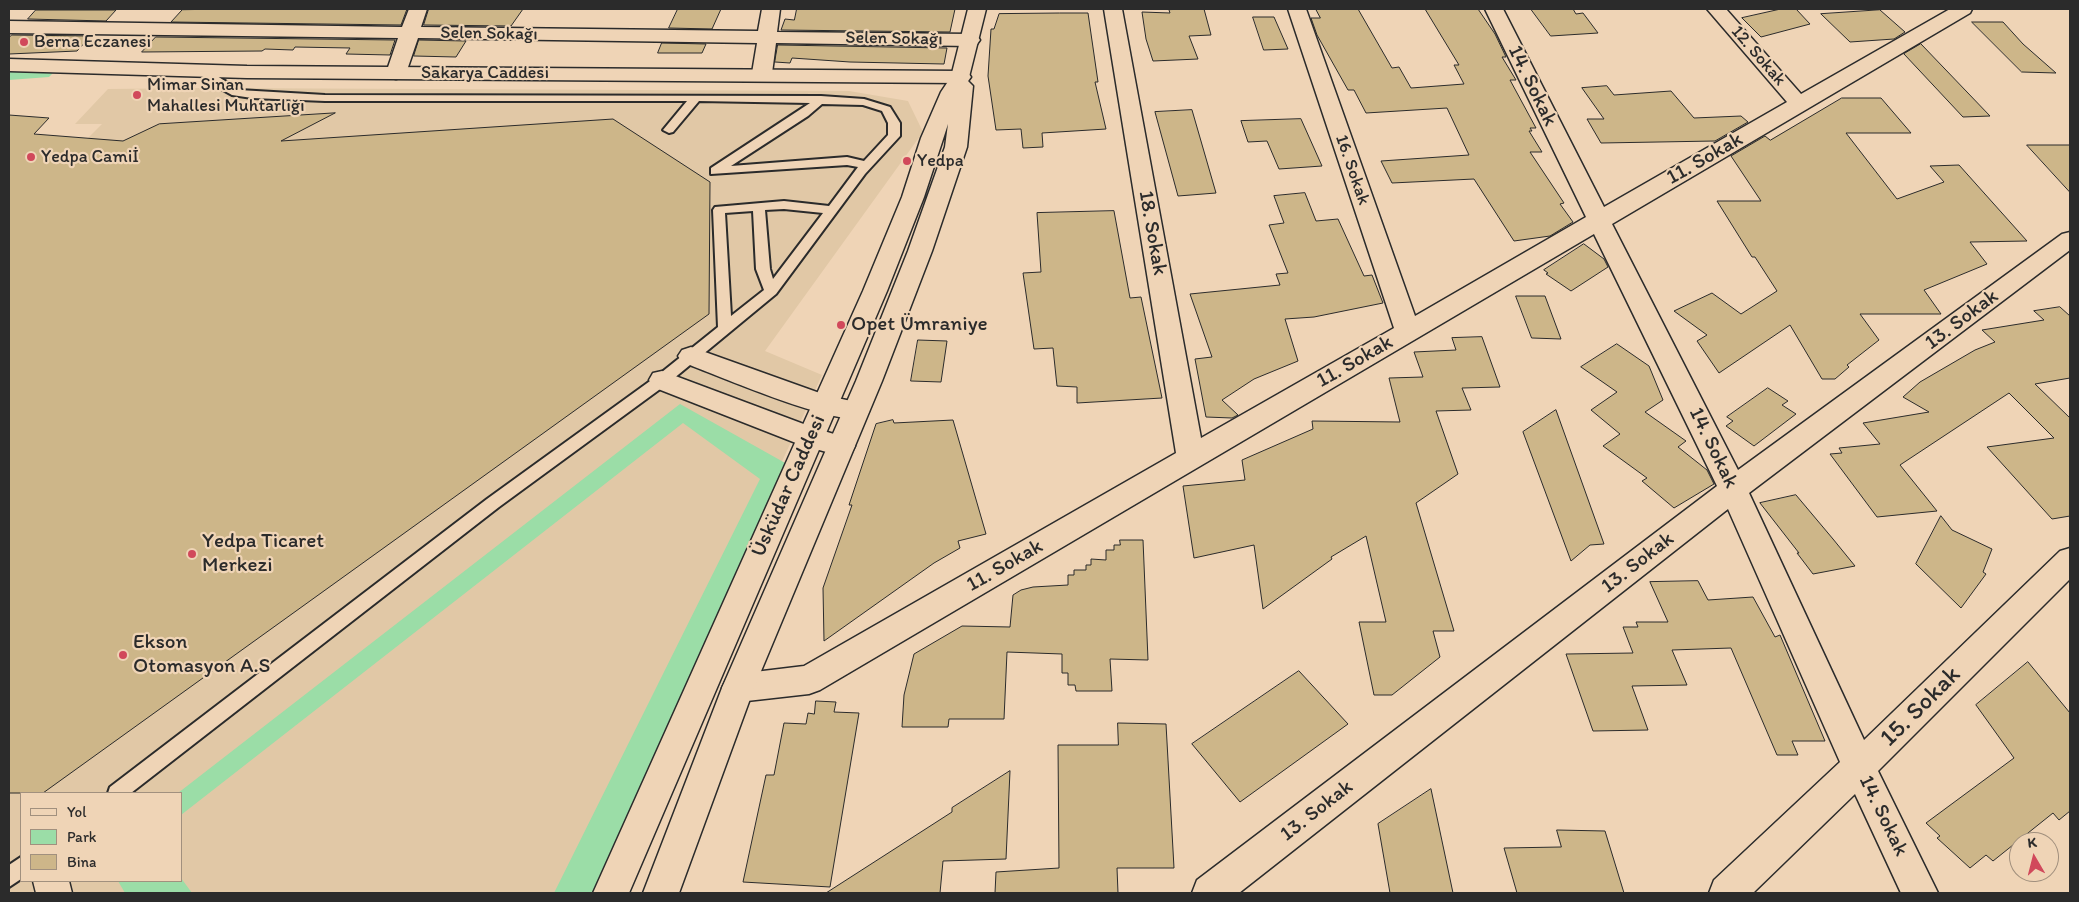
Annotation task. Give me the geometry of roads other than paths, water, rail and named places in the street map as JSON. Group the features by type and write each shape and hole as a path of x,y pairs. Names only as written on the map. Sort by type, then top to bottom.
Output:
{"street":[{"path":"9,22 20,9"},
{"path":"396,73 418,9"},
{"path":"762,73 771,9"},
{"name":"Üsküdar Caddesi","path":"611,893 910,206 932,138 951,92 961,77 977,9"},
{"name":"18. Sokak","path":"1113,9 1191,458"},
{"name":"16. Sokak","path":"1297,9 1408,331"},
{"name":"14. Sokak","path":"1494,9 1733,489 1860,767 1920,893"},
{"name":"12. Sokak","path":"1716,9 1799,104"},
{"name":"11. Sokak","path":"738,688 809,680 1963,9"},
{"name":"Selen Sokağı","path":"9,28 970,40"},
{"name":"Sakarya Caddesi","path":"9,66 396,73 762,73 961,77"},
{"path":"9,81 158,70"},
{"name":"Üsküdar Caddesi","path":"660,893 738,688 856,411 920,251 956,147 964,90 961,77"},
{"name":"13. Sokak","path":"1210,893 1733,489 2070,239"},
{"path":"691,356 825,405 856,411"},
{"path":"662,380 810,438 841,446"},
{"name":"15. Sokak","path":"1727,893 1860,767 2070,560"}],"lane":[{"path":"118,792 493,503 662,380 725,330 771,291 832,210 894,136 894,123 886,109 864,102 821,99 325,98 252,95 236,93 218,83 204,70"},
{"path":"669,130 696,98"},
{"path":"821,99 804,114 715,171 847,161 867,166"},
{"path":"725,330 719,210 784,205 832,210"},
{"path":"758,208 764,268 771,291"},
{"path":"9,877 20,868"}],"place":[{"name":"Berna Eczanesi","path":"24,42"},
{"name":"Mimar Sinan Mahallesi Muhtarlığı","path":"137,95"},
{"name":"Yedpa Camiİ","path":"31,157"},
{"name":"Yedpa","path":"907,161"},
{"name":"Opet Ümraniye","path":"841,325"},
{"name":"Yedpa Ticaret Merkezi","path":"192,554"},
{"name":"Ekson Otomasyon A.S","path":"123,655"}]}
